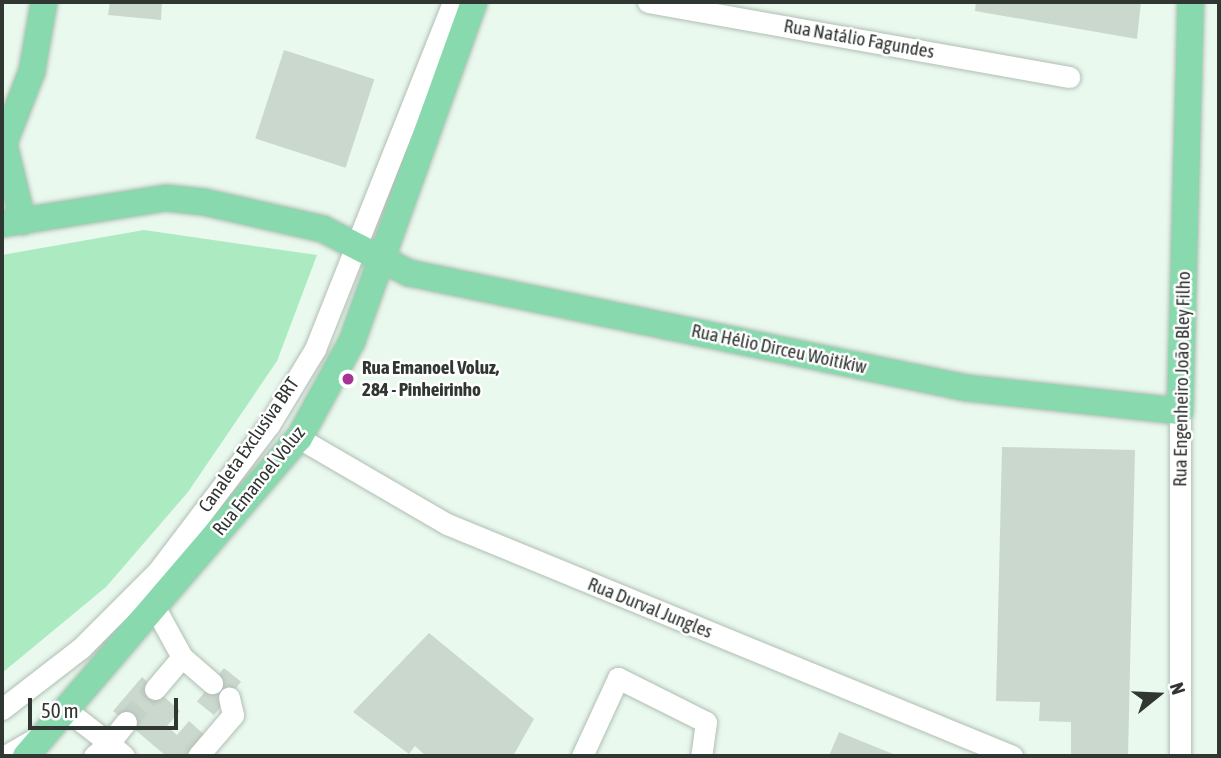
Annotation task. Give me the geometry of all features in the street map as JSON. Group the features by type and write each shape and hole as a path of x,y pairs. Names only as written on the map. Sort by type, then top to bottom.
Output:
{"main road":[{"path":"13,223 3,146 32,71 44,2"},
{"name":"Rua Emanoel Voluz","path":"26,756 299,438 352,341 474,2"},
{"name":"Rua Engenheiro João Bley Filho","path":"1180,411 1191,2"},
{"name":"Rua Hélio Dirceu Woitikiw","path":"13,223 166,198 283,216 357,247 409,273 967,388 1180,411"}],"street":[{"name":"Canaleta Exclusiva BRT","path":"2,709 81,648 158,571 269,425 315,349 453,2"},
{"name":"Rua Natálio Fagundes","path":"648,2 1069,77"},
{"name":"Rua Engenheiro João Bley Filho","path":"1180,411 1180,756"},
{"name":"Rua Durval Jungles","path":"299,438 447,524 1012,756"},
{"path":"153,606 182,657 212,683"},
{"path":"155,688 182,657"},
{"path":"582,756 618,678 706,722 701,756"},
{"path":"198,756 233,715 229,697"},
{"path":"65,709 109,752 126,722"},
{"path":"5,756 48,731"}],"green space":[{"path":"144,230 317,255 277,361 188,492 106,587 2,673 2,255"}],"building":[{"path":"110,2 162,2 161,20 108,15"},
{"path":"976,2 1141,2 1137,39 975,11"},
{"path":"284,50 374,79 346,168 255,138"},
{"path":"1002,447 1135,450 1128,756 1071,756 1071,722 1039,721 1040,702 996,701"},
{"path":"429,633 534,719 513,756 426,756 415,746 409,754 353,712"},
{"path":"224,668 241,682 214,715 197,701"},
{"path":"142,677 180,711 167,726 177,735 189,721 208,738 192,756 166,756 113,711"},
{"path":"839,732 898,756 829,756"}],"tunnel":[{"path":"126,722 155,689"}],"place":[{"name":"Rua Emanoel Voluz, 284 - Pinheirinho","path":"348,379"}]}
